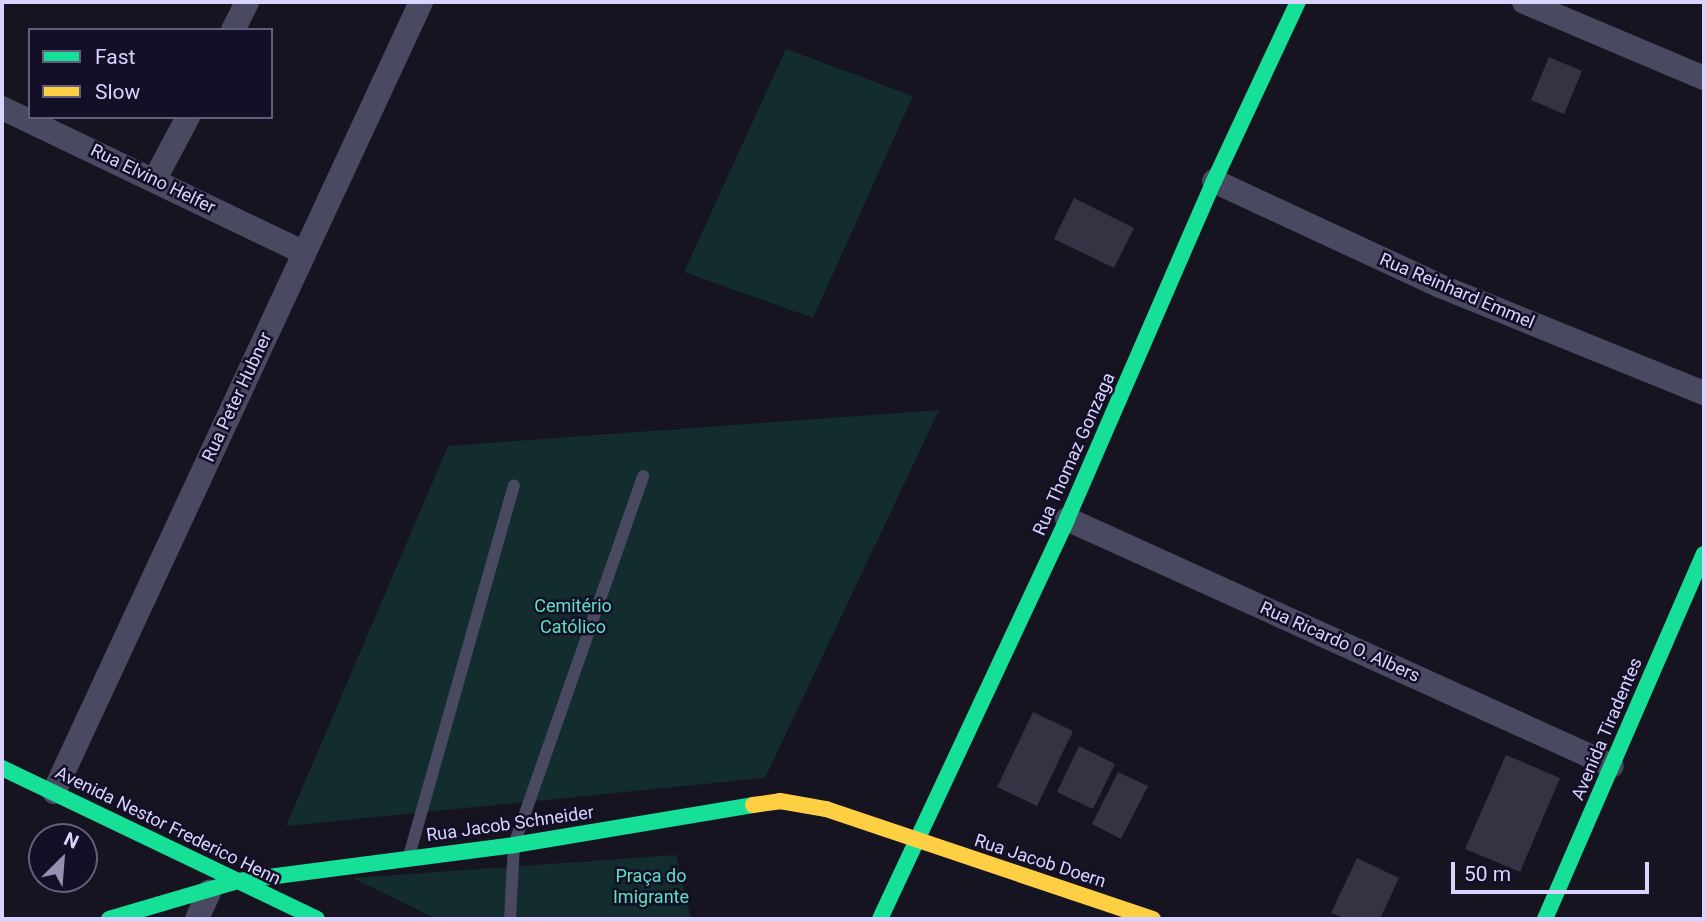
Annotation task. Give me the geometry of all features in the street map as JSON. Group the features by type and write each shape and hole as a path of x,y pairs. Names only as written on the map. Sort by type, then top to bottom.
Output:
{"street":[{"path":"234,28 247,2"},
{"name":"Rua Peter Hubner","path":"54,792 421,2"},
{"name":"Rua Thomaz Gonzaga","path":"880,919 1067,519 1214,181 1298,2"},
{"path":"1524,2 1704,78"},
{"name":"Rua Elvino Helfer","path":"2,108 155,179 304,253"},
{"path":"155,179 187,119"},
{"name":"Rua Reinhard Emmel","path":"1214,181 1440,286 1704,394"},
{"name":"Rua Ricardo O. Albers","path":"1067,519 1612,766"},
{"name":"Avenida Tiradentes","path":"1545,919 1704,554"},
{"path":"1676,618 1695,626"},
{"name":"Avenida Nestor Frederico Henn","path":"2,768 317,919"},
{"name":"Rua Jacob Schneider","path":"109,919 209,892 238,881 514,845 780,801 825,809 915,840"},
{"name":"Rua Jacob Doern","path":"915,840 1153,919"},
{"path":"197,919 209,892"}],"lane":[{"path":"510,919 514,845 643,475"},
{"path":"408,858 514,486"}],"green space":[{"path":"786,49 913,96 813,318 684,272"},
{"name":"Cemitério Católico","path":"939,410 765,778 286,826 448,446"},
{"name":"Praça do Imigrante","path":"676,855 691,919 436,919 353,878"}],"building":[{"path":"1549,57 1582,71 1564,114 1531,100"},
{"path":"1074,198 1134,228 1114,268 1054,239"},
{"path":"1033,712 1073,731 1037,806 997,787"},
{"path":"1079,746 1115,764 1093,809 1057,792"},
{"path":"1506,755 1560,778 1520,872 1465,849"},
{"path":"1118,772 1148,786 1121,839 1092,824"},
{"path":"1357,858 1399,878 1380,919 1346,919 1331,913"}],"traffic: fast":[{"path":"880,919 1067,519 1214,181 1298,2"},
{"path":"1545,919 1704,554"},
{"path":"2,768 317,919"},
{"path":"109,919 238,881 514,845 753,805"}],"traffic: slow":[{"path":"753,805 780,801 826,809 1153,919"}]}
